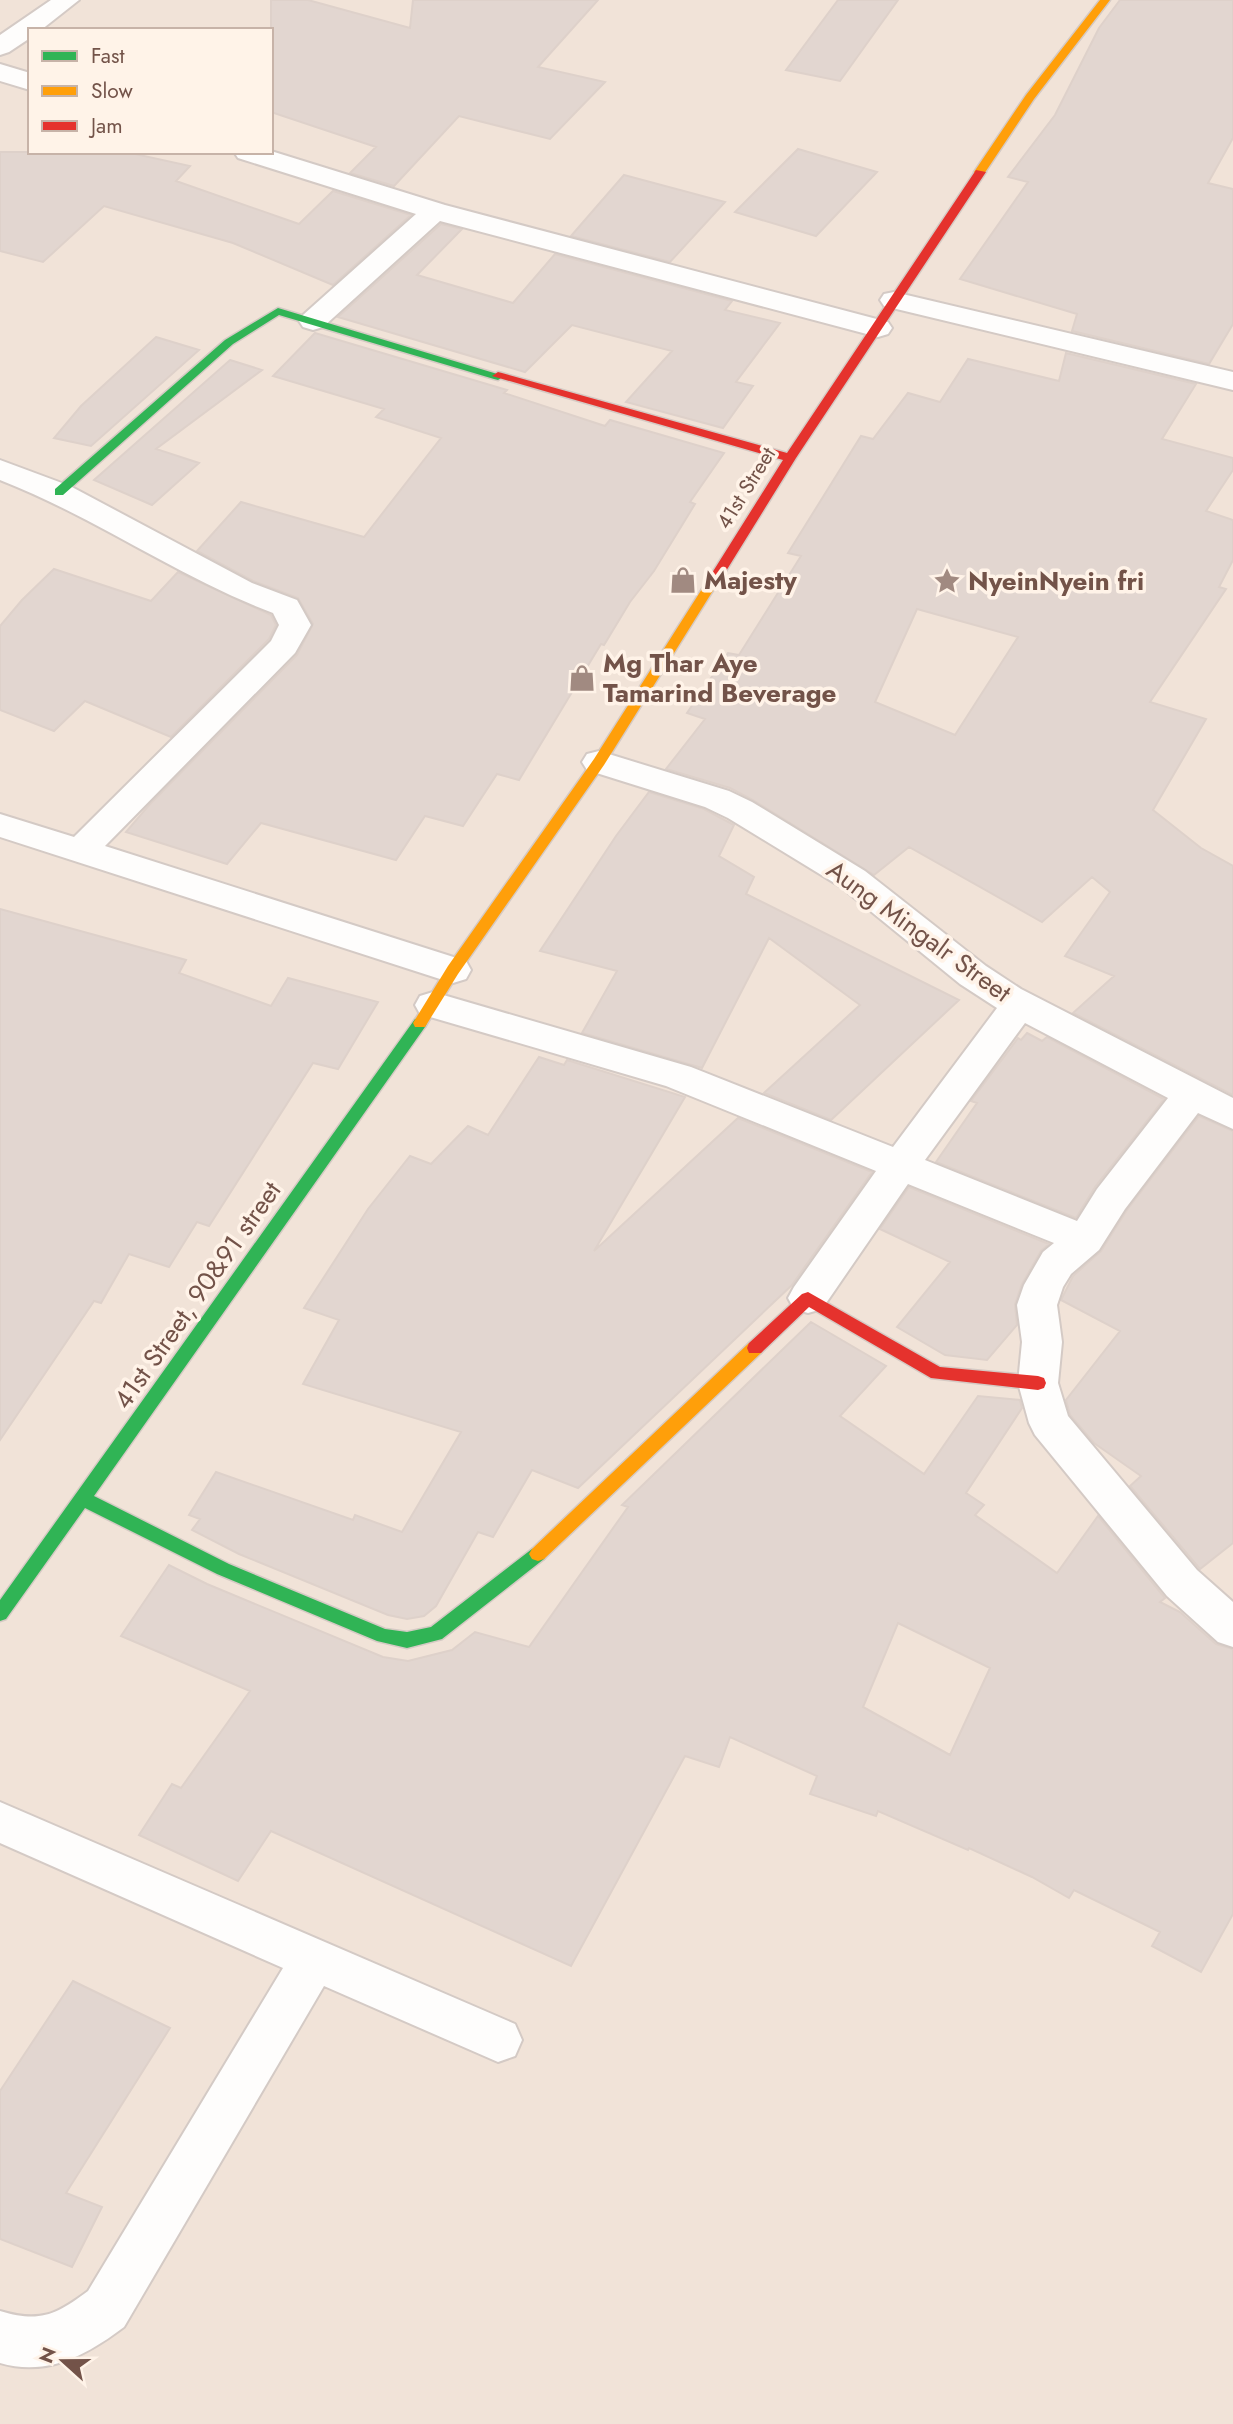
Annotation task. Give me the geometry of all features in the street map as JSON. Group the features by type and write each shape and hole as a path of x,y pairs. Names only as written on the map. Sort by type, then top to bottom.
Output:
{"main road":[{"name":"41st Street","path":"433,1005 453,970 599,762 790,458 894,300 1030,97 1105,0"},
{"path":"59,492 229,342 271,313 282,312 790,458"},
{"name":"41st Street, 90&91 street","path":"0,1614 433,1005"},
{"path":"82,1498 223,1569 383,1636 407,1640 436,1634 551,1544 808,1298 937,1373 1038,1383"}],"street":[{"path":"0,47 67,0"},
{"path":"0,72 28,81"},
{"path":"253,154 435,211 878,328"},
{"path":"313,321 435,211"},
{"path":"894,300 1233,381"},
{"path":"0,469 59,492 242,590 286,607 295,625 284,646 81,850"},
{"name":"Aung Mingalr Street","path":"599,762 717,799 740,810 853,879 973,975 1020,1004 1233,1115"},
{"path":"0,825 453,970"},
{"path":"808,1298 901,1165 1020,1004"},
{"path":"433,1005 678,1076 1086,1240"},
{"path":"1192,1094 1111,1199 1086,1240 1057,1263 1037,1305 1042,1342 1038,1383 1049,1423 1182,1583 1233,1629"},
{"path":"0,1822 498,2040"},
{"path":"0,2337 43,2344 75,2332 106,2309 314,1959"}],"shaded area":[{"path":"0,0 1233,0 1233,2424 0,2424"}],"building":[{"path":"271,0 308,0 410,28 413,0 598,0 538,67 605,82 550,139 459,116 394,186 350,173 376,147 273,113"},
{"path":"838,0 898,0 840,81 786,70"},
{"path":"1120,0 1233,0 1233,138 1208,183 1233,189 1233,324 1209,364 1072,331 1077,314 960,279 1028,182 1008,177 1055,115 1099,28"},
{"path":"798,149 877,172 816,236 735,212"},
{"path":"0,152 135,154 190,166 176,181 299,224 333,191 411,215 333,285 233,243 104,206 43,262 0,251"},
{"path":"624,175 725,202 670,262 571,236"},
{"path":"441,224 462,229 417,275 513,303 555,254 732,301 725,310 780,323 736,382 753,386 723,428 626,402 672,351 572,325 525,372 338,317"},
{"path":"315,333 507,390 504,393 605,426 610,420 724,453 690,502 695,504 654,571 630,602 604,645 601,644 519,780 497,774 463,826 425,816 396,860 261,823 227,864 126,832 150,804 297,655 313,624 298,598 253,581 197,551 241,502 364,537 441,438 376,417 384,409 273,376"},
{"path":"156,337 199,350 91,446 54,438 81,406"},
{"path":"1066,353 1196,384 1162,439 1233,458 1233,470 1206,511 1233,520 1233,560 1219,587 1226,589 1150,702 1206,719 1153,810 1201,848 1233,866 1233,1095 1073,1013 1114,976 1065,956 1110,892 1092,877 1042,922 909,847 874,875 730,788 666,769 705,719 687,713 728,653 739,655 801,556 788,553 861,436 873,439 908,393 940,402 968,359 1059,381","holes":["917,609 1018,637 955,735 875,702"]},
{"path":"230,360 262,370 156,449 199,463 152,505 94,480"},
{"path":"54,569 151,601 178,572 271,615 276,625 269,639 171,737 85,701 54,731 0,710 0,626"},
{"path":"649,792 704,809 734,825 719,856 754,877 746,894 959,1000 831,1120 764,1093 860,1005 769,938 702,1068 582,1033 617,971 540,951 616,836"},
{"path":"0,909 186,960 179,973 271,1006 288,978 378,1002 338,1069 313,1063 209,1226 197,1222 169,1267 129,1254 101,1303 94,1301 0,1440"},
{"path":"1027,1033 1042,1041 1047,1037 1164,1099 1095,1187 1076,1218 936,1162 977,1103 971,1101 1018,1038 1021,1040"},
{"path":"539,1057 564,1065 567,1060 685,1097 594,1251 738,1118 872,1172 792,1285 578,1488 532,1470 493,1537 478,1532 436,1606 424,1616 407,1619 388,1615 239,1554 192,1530 200,1519 189,1515 216,1472 353,1520 355,1515 402,1532 461,1432 303,1384 339,1320 304,1308 368,1209 410,1156 431,1164 468,1126 488,1135"},
{"path":"1199,1116 1233,1131 1233,1543 1200,1569 1130,1486 1141,1476 1094,1443 1070,1415 1066,1400 1120,1331 1061,1300 1073,1276 1101,1251 1127,1210"},
{"path":"909,1187 1049,1244 1041,1251 1022,1284 1015,1304 1017,1325 987,1360 945,1355 897,1327 950,1262 880,1229"},
{"path":"811,1322 886,1366 840,1416 924,1474 978,1396 1020,1400 1022,1408 966,1493 984,1505 975,1515 1057,1573 1098,1516 1165,1598 1160,1602 1180,1612 1216,1644 1233,1649 1233,1914 1201,1972 1152,1946 1160,1932 1074,1890 1069,1898 1032,1877 969,1848 968,1850 878,1811 876,1816 810,1794 817,1776 730,1737 719,1767 685,1756 571,1966 271,1831 238,1881 139,1835 172,1784 181,1788 250,1691 121,1636 169,1565 207,1584 383,1657 408,1661 452,1650 475,1632 529,1647 628,1507 622,1505","holes":["898,1623 990,1668 950,1755 863,1707"]},
{"path":"73,1981 170,2028 66,2193 102,2207 72,2267 0,2239 0,2091"}],"traffic: fast":[{"path":"59,492 229,342 278,311 498,376"},
{"path":"0,1614 420,1023"},
{"path":"82,1498 223,1569 383,1636 407,1640 436,1634 538,1554"}],"traffic: slow":[{"path":"980,172 1030,97 1105,0"},
{"path":"420,1023 453,970 599,762 713,581"},
{"path":"538,1554 755,1348"}],"traffic: jam":[{"path":"713,581 790,458 980,172"},
{"path":"498,376 790,458"},
{"path":"755,1348 808,1298 937,1373 1038,1383"}],"place":[{"name":"Majesty","path":"683,580"},
{"name":"NyeinNyein fri","path":"947,581"},
{"name":"Mg Thar Aye Tamarind Beverage","path":"582,678"}]}
